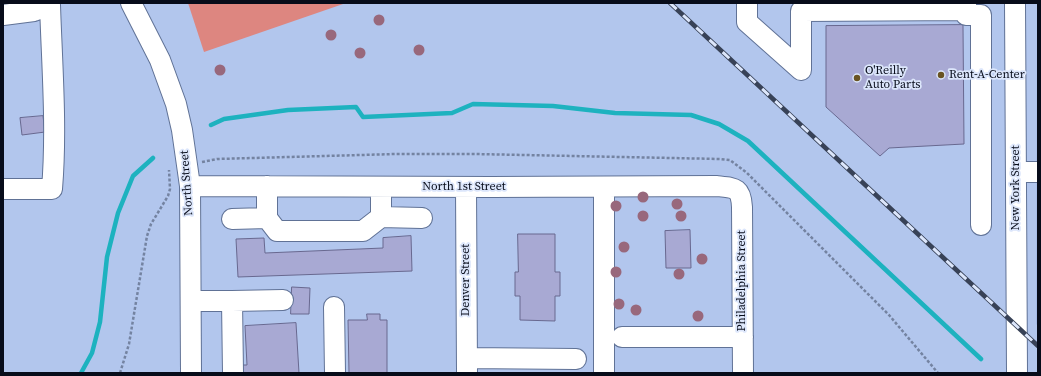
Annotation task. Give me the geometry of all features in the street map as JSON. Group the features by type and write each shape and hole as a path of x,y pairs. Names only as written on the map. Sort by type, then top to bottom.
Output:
{"street":[{"name":"North Street","path":"131,3 160,60 176,104 182,130 190,186 191,373"},
{"path":"747,3 747,22 800,70 802,11 966,7 966,15 980,15 981,225"},
{"name":"New York Street","path":"1015,3 1017,373"},
{"path":"3,15 34,11 50,5 54,135 52,189 3,188"},
{"path":"1016,172 1038,172"},
{"name":"North 1st Street","path":"190,186 716,186 727,187 738,191"},
{"path":"267,186 267,218 277,231 363,231 381,217 422,218"},
{"path":"381,187 381,217"},
{"name":"Denver Street","path":"466,187 467,366"},
{"path":"604,187 604,373"},
{"name":"Philadelphia Street","path":"738,191 742,196 743,373"},
{"path":"232,219 267,218"},
{"path":"232,300 233,373"},
{"path":"191,301 283,300"},
{"path":"334,307 335,373"},
{"path":"622,337 743,337"},
{"path":"467,366 576,358"}],"path":[{"path":"120,373 129,344 147,236 151,224 168,196 170,189 168,168"}],"shaded area":[{"path":"188,3 346,3 204,52"},
{"path":"1038,3 1038,326 1036,324"}],"building":[{"path":"963,25 964,144 889,148 880,156 826,107 826,26"},
{"path":"43,116 45,132 22,135 20,118"},
{"path":"690,230 691,268 666,268 665,231"},
{"path":"518,234 555,234 555,272 560,272 560,296 555,296 555,321 520,320 520,296 515,296 515,272 518,272"},
{"path":"411,236 412,271 238,277 236,239 264,238 265,253 383,248 383,238"},
{"path":"292,287 310,288 309,314 291,314"},
{"path":"367,314 380,314 380,320 387,320 387,373 349,373 348,320 367,320"},
{"path":"296,323 299,373 243,373 242,365 247,365 245,326"}],"waterway":[{"path":"211,125 224,119 288,110 356,107 363,117 452,113 473,104 553,106 615,113 691,115 719,124 748,141 981,359"},
{"path":"81,373 92,353 100,322 107,257 118,213 133,176 153,158"}],"railway":[{"path":"670,3 1038,346"}],"place":[{"name":"Rent-A-Center","path":"941,75"},
{"name":"O'Reilly Auto Parts","path":"857,78"}]}
